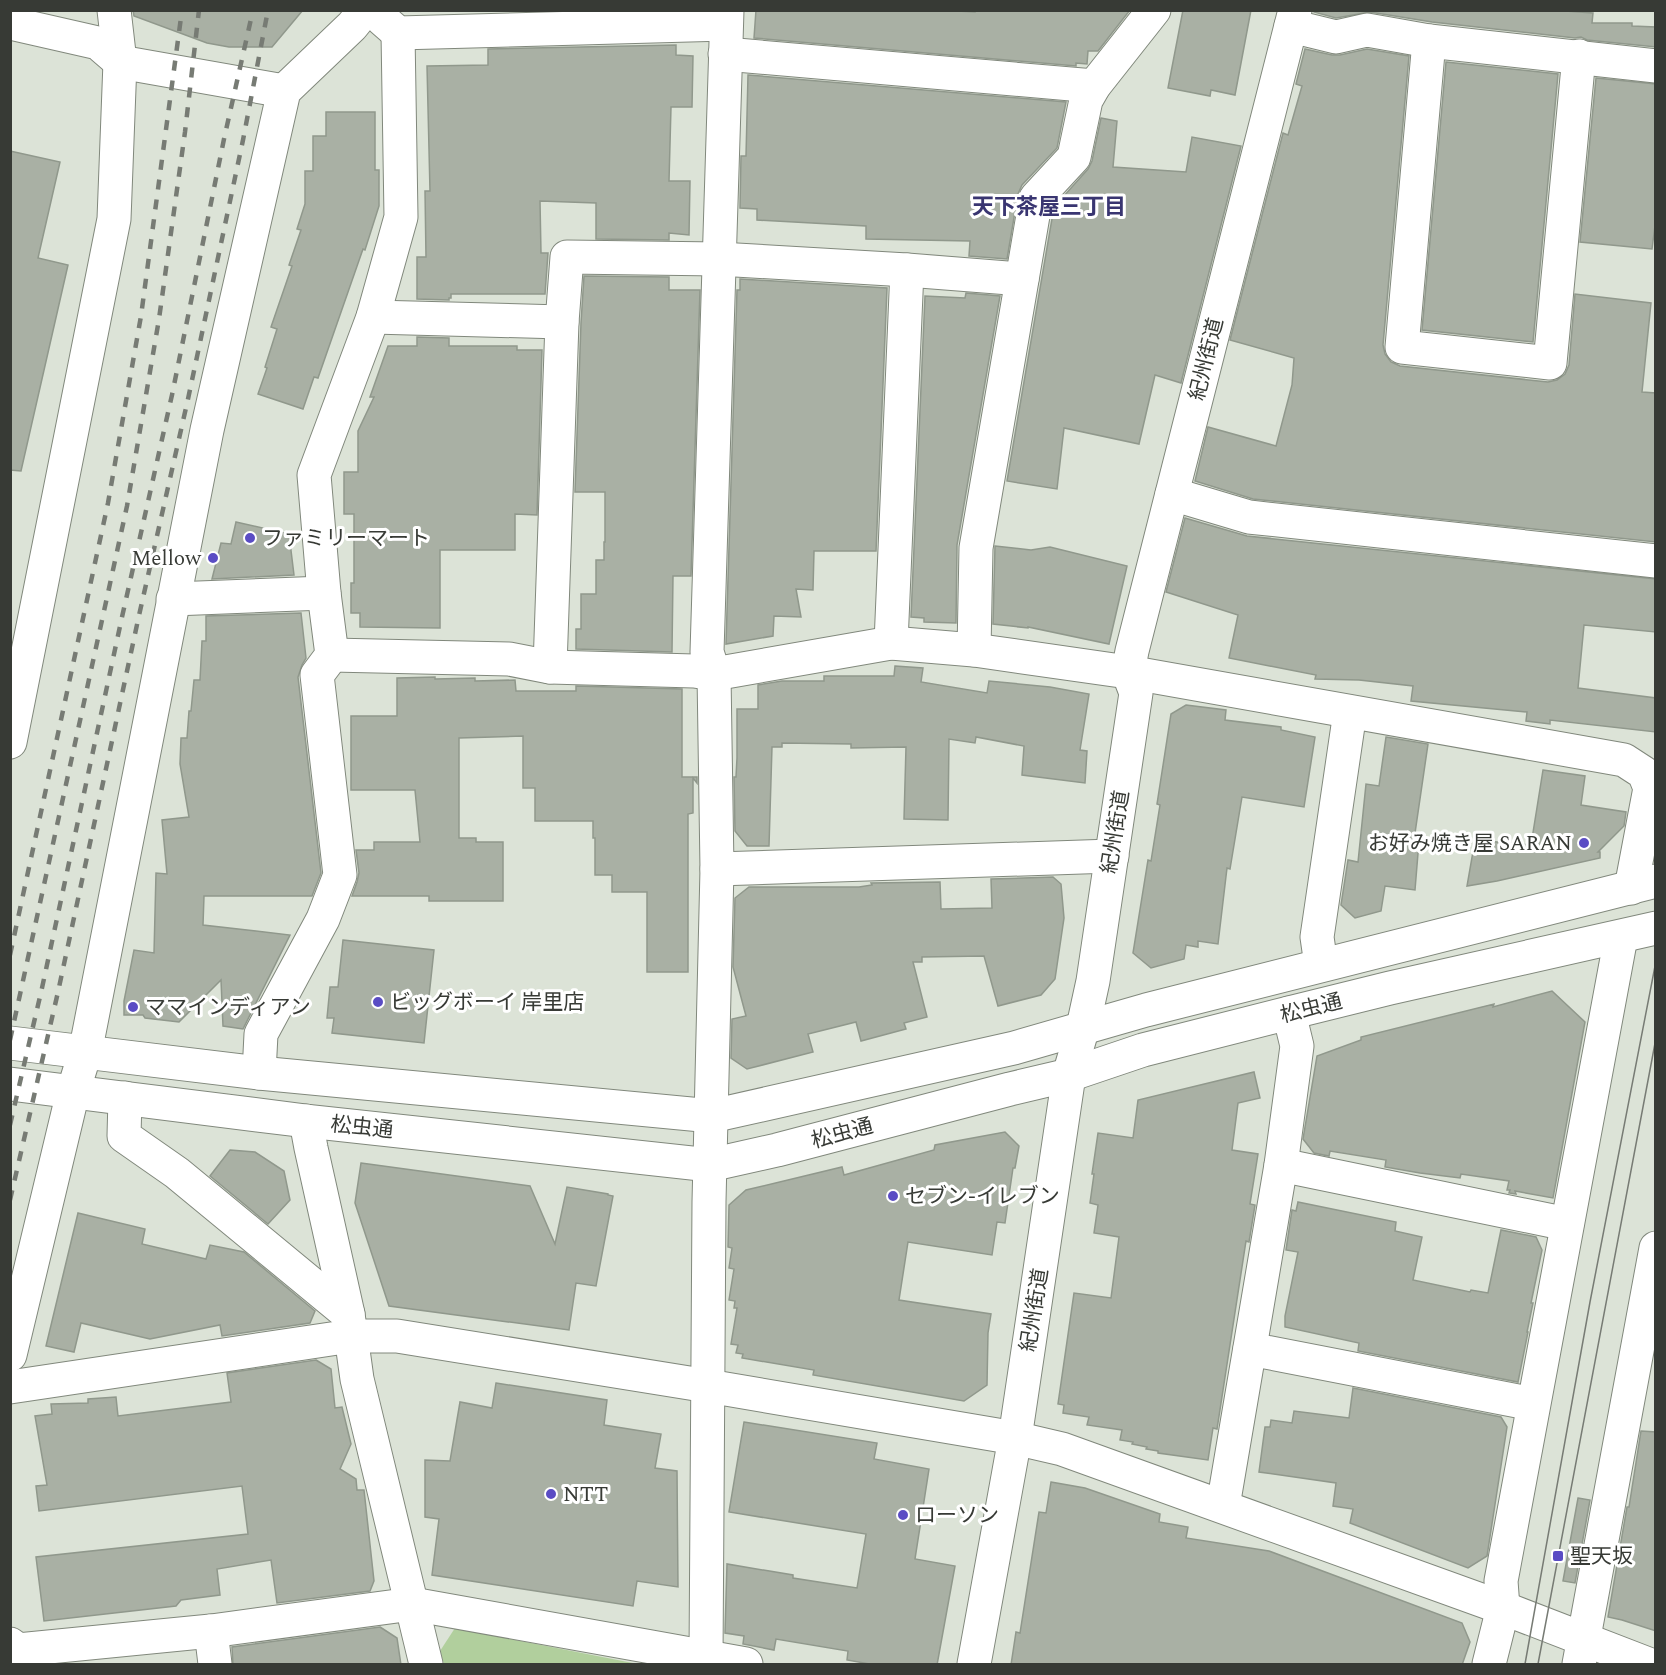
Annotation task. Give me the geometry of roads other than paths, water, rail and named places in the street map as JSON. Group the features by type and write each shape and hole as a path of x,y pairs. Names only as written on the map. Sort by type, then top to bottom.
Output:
{"street":[{"path":"10,742 114,219 120,62 114,10"},
{"path":"10,1355 73,1092 85,1053 207,430 284,92 352,26 365,10"},
{"path":"372,10 398,33 596,18 726,29 1094,86"},
{"path":"974,650 976,548 1036,198 1074,157 1086,100 1094,86 1154,10"},
{"path":"1293,18 1336,37 1373,20 1429,40 1656,66"},
{"name":"紀州街道","path":"974,1665 1014,1438 1069,1075 1093,981 1136,693 1128,672 1132,651 1293,18"},
{"path":"10,23 98,43 120,62 284,92"},
{"path":"706,1658 710,1165 717,869 714,674 707,652 726,29"},
{"path":"259,1073 261,1034 323,920 340,875 317,675 332,655 314,475 373,317 401,218 398,33"},
{"path":"1429,40 1402,347 1550,363 1579,56"},
{"path":"550,668 562,322 567,257 719,260 1022,279"},
{"path":"891,643 907,270"},
{"path":"373,317 562,322"},
{"path":"1172,494 1249,517 1656,561"},
{"path":"174,599 324,593"},
{"path":"332,655 509,659 550,668 694,671 714,674 891,643 974,650 1128,672 1624,760 1644,774 1650,788 1643,885"},
{"path":"1321,965 1317,937 1350,712"},
{"path":"717,869 1112,856"},
{"name":"松虫通","path":"10,1043 259,1073 712,1116 1014,1048 1083,1027 1321,965 1643,885"},
{"name":"松虫通","path":"10,1084 306,1121 710,1165 1069,1075 1143,1050 1289,1013 1656,928"},
{"path":"1489,1665 1503,1608 1501,1581 1621,937"},
{"path":"1223,1506 1281,1165 1297,1046 1289,1013"},
{"path":"125,1098 124,1136 177,1173 350,1325"},
{"path":"306,1121 350,1325 357,1379 426,1665"},
{"path":"1281,1165 1567,1224"},
{"path":"1581,1652 1655,1250"},
{"path":"10,1387 350,1325 397,1336 708,1386 1014,1438 1062,1449 1503,1608 1581,1652 1648,1665"},
{"path":"1250,1349 1533,1404"},
{"path":"14,1646 211,1631 412,1604 746,1665"},
{"path":"211,1631 215,1665"}],"tram line":[{"path":"1525,1664 1590,1302 1656,961"},
{"path":"1538,1664 1656,1038"}],"railway":[{"path":"10,955 108,503 141,316 182,10"},
{"path":"10,1040 127,506 159,319 199,10"},
{"path":"10,1125 172,395 224,139 253,10"},
{"path":"10,1200 188,399 268,10"}],"place":[{"name":"ファミリーマート","path":"250,538"},
{"name":"Mellow","path":"213,558"},
{"name":"お好み焼き屋 SARAN","path":"1584,843"},
{"name":"ビッグボーイ 岸里店","path":"378,1002"},
{"name":"ママインディアン","path":"133,1007"},
{"name":"セブン-イレブン","path":"893,1196"},
{"name":"NTT","path":"551,1494"},
{"name":"ローソン","path":"903,1515"},
{"name":"聖天坂","path":"1558,1556"}],"district":[{"name":"天下茶屋三丁目","path":"1049,206"}]}
